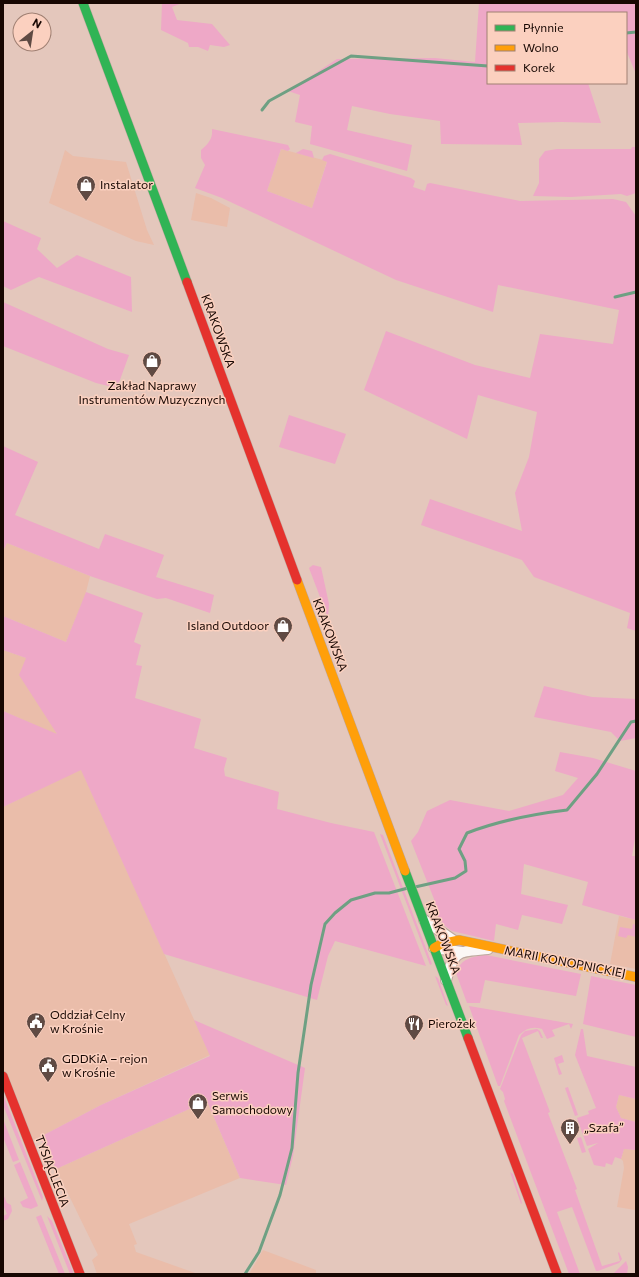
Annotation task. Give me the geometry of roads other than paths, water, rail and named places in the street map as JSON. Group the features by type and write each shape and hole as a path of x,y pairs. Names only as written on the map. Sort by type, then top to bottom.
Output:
{"main road":[{"name":"KRAKOWSKA","path":"83,3 434,948 558,1274"},
{"name":"MARII KONOPNICKIEJ","path":"434,948 453,940 473,942 494,948 636,977"},
{"name":"TYSIĄCLECIA","path":"3,1076 80,1274"}],"street":[{"name":"MARII KONOPNICKIEJ","path":"424,920 453,940"},
{"name":"MARII KONOPNICKIEJ","path":"434,948 462,952 494,948"},
{"path":"446,980 453,959 458,953 462,952"}],"waterway":[{"path":"627,33 636,32"},
{"path":"262,110 269,101 351,56 487,66"},
{"path":"615,297 636,292"},
{"path":"415,887 455,878 466,871 465,861 459,849 467,833 516,818 567,810 597,774 631,722 636,721"},
{"path":"245,1274 259,1252 280,1195 292,1148 298,1073 311,985 325,924 335,913 351,900 375,893 389,893 408,888"}],"place":[{"name":"Instalator","path":"86,202"},
{"name":"Zakład Naprawy Instrumentów Muzycznych","path":"152,378"},
{"name":"Island Outdoor","path":"283,643"},
{"name":"Oddział Celny w Krośnie","path":"36,1039"},
{"name":"Pierożek","path":"414,1041"},
{"name":"GDDKiA – rejon w Krośnie","path":"48,1083"},
{"name":"Serwis Samochodowy","path":"198,1120"},
{"name":"„Szafa”","path":"570,1145"}]}
